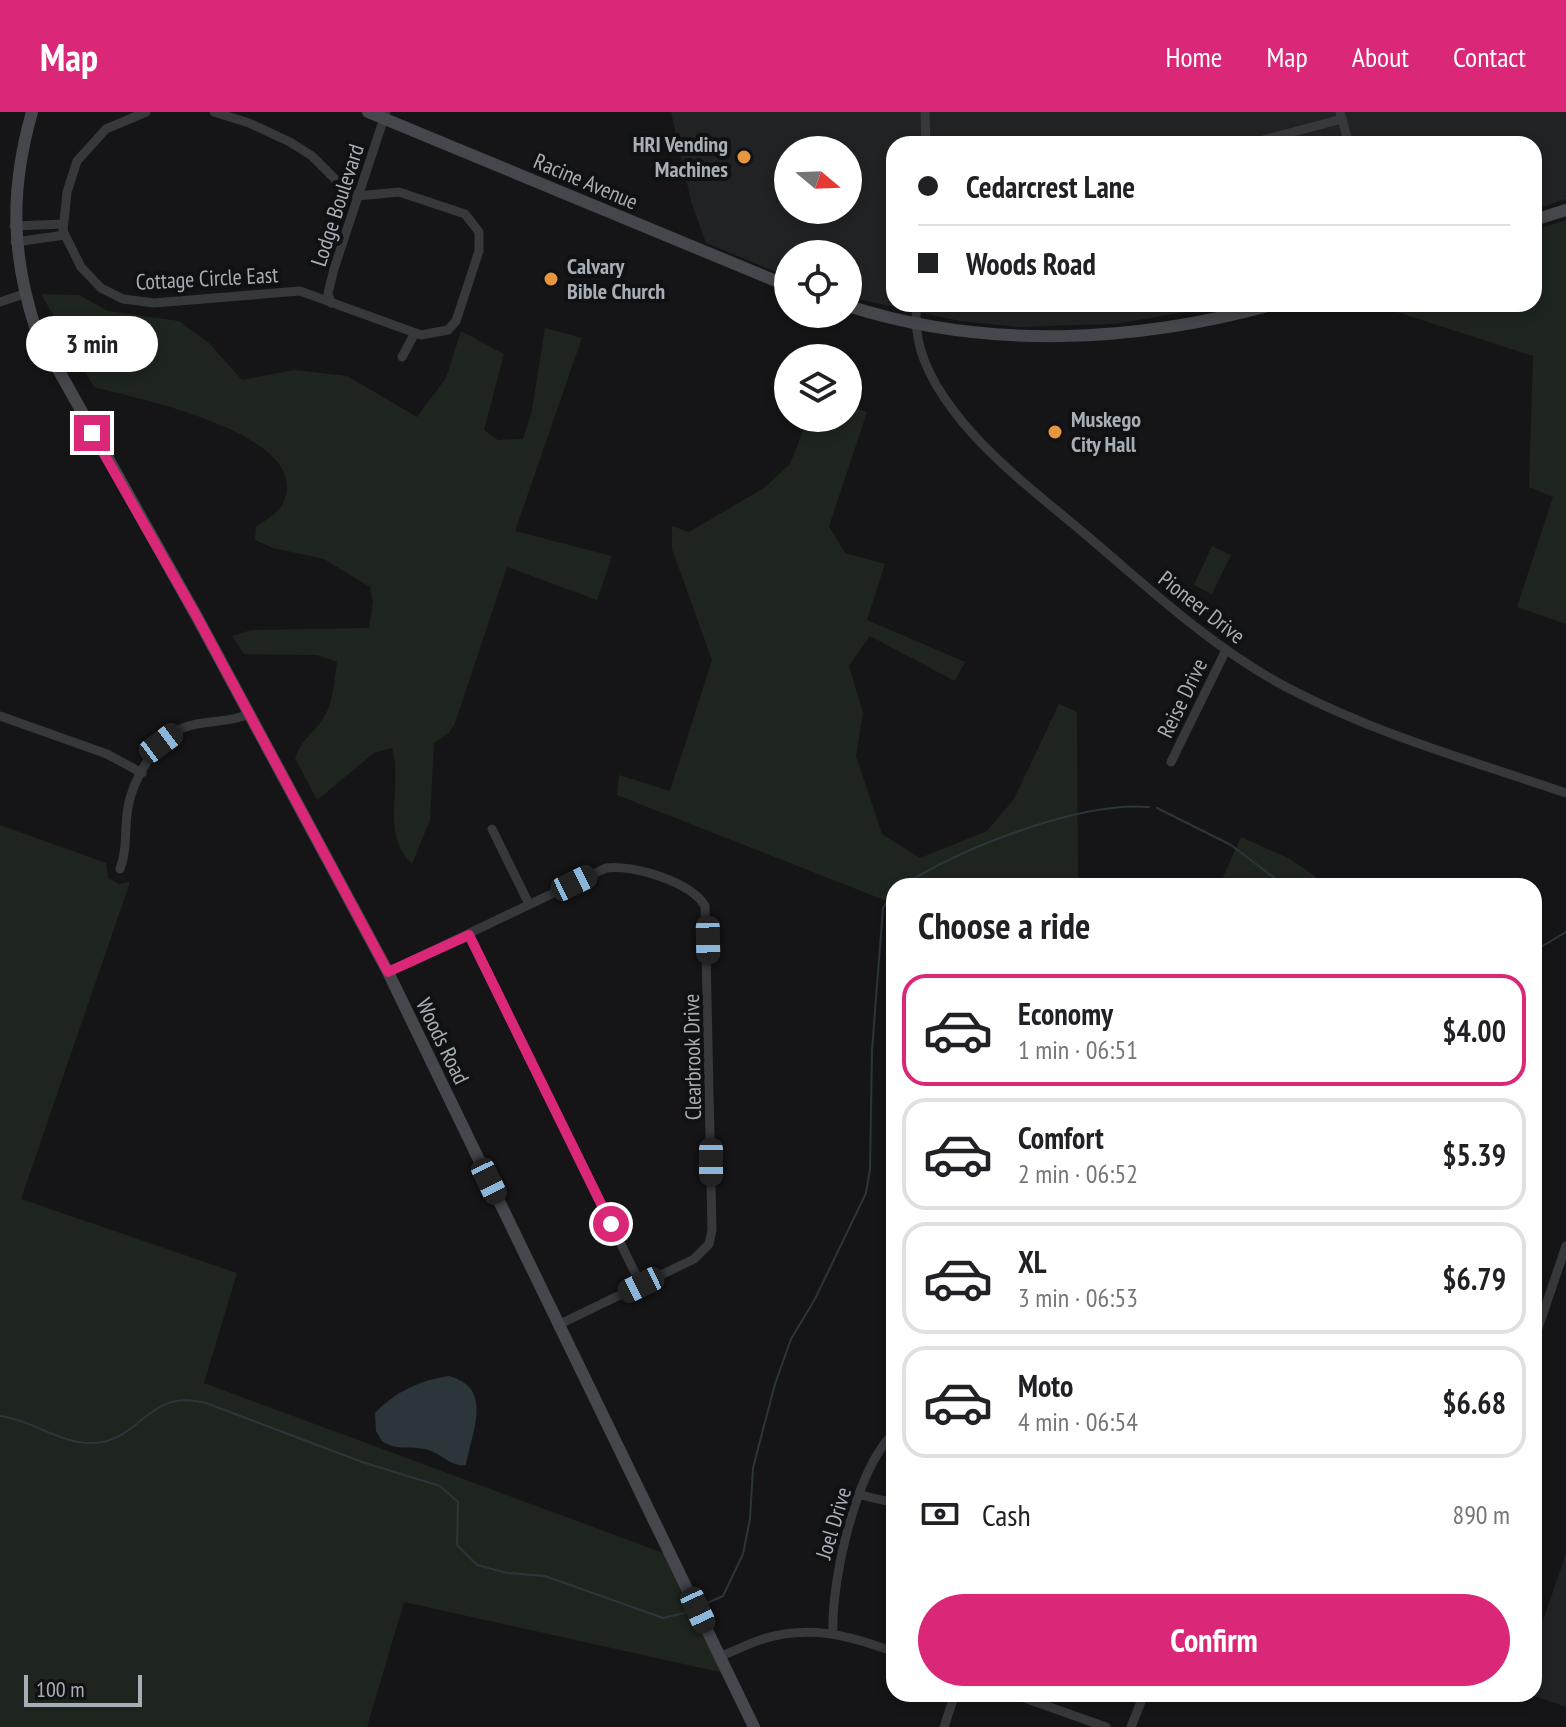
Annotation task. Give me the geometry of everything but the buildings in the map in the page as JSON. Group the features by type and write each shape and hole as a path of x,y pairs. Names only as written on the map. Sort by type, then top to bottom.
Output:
{"street":[{"name":"Woods Road","path":"32,112 17,178 14,226 24,294 36,330 388,972 754,1727"},
{"path":"64,230 67,192 77,161 106,129 146,112"},
{"path":"214,112 249,123 290,142 312,156 345,189 358,196 399,192 465,214 479,232 479,251 456,321 448,330 433,335 415,333 331,303"},
{"name":"Racine Avenue","path":"368,112 384,115 774,280"},
{"path":"925,112 926,136"},
{"name":"Lodge Boulevard","path":"331,303 328,293 334,269 384,115"},
{"path":"1274,136 1341,115 1347,136"},
{"path":"1542,218 1566,210"},
{"path":"14,226 64,230"},
{"path":"15,242 64,230"},
{"name":"Cottage Circle East","path":"64,230 81,267 101,288 123,299 154,303 300,291 331,303"},
{"path":"0,302 24,294"},
{"path":"862,310 914,323 1005,335 1099,335 1182,326 1241,312"},
{"path":"914,323 916,312"},
{"name":"Pioneer Drive","path":"914,323 917,344 934,382 966,426 1066,518 1226,650 1285,686 1346,716 1566,793"},
{"path":"402,357 415,333"},
{"name":"Reise Drive","path":"1171,762 1226,650"},
{"path":"120,869 125,856 128,807 142,773 161,743 179,729 225,723 249,714"},
{"path":"0,716 107,754 142,773"},
{"path":"492,829 529,904"},
{"name":"Clearbrook Drive","path":"388,972 614,867 638,871 689,890 701,899 708,914 711,1237 704,1251 694,1259 560,1324"},
{"path":"469,935 641,1285"},
{"path":"1542,1316 1566,1246"},
{"name":"Joel Drive","path":"833,1632 836,1574 872,1461 886,1443"},
{"path":"861,1495 886,1501"},
{"path":"720,1656 759,1640 797,1631 833,1632 886,1649"},
{"path":"944,1727 952,1702"},
{"path":"1036,1702 1106,1727"},
{"path":"1131,1727 1141,1702"}],"shaded area":[{"path":"671,112 1566,112 1566,199 1542,207 1542,136 886,136 886,305 862,300 862,240 774,240 774,271 706,243 691,201"},
{"path":"1566,220 1566,624 1517,607 1553,497 1529,487 1533,356 1397,312 1542,312 1542,228"},
{"path":"41,294 79,295 108,311 179,321 209,343 242,380 294,370 347,376 417,417 446,378 461,331 504,354 484,430 498,440 523,439 532,410 545,328 582,338 515,531 612,556 597,600 507,567 455,723 450,732 434,743 430,820 412,864 402,851 394,824 396,778 392,748 374,753 317,800 295,758 303,742 328,710 337,662 317,655 244,654 232,636 251,630 369,628 373,602 370,587 324,559 273,548 255,540 256,527 275,514 283,503 286,479 273,457 249,439 216,423 181,410 94,387"},
{"path":"918,312 1184,312 1116,324 1018,327 960,321"},
{"path":"862,410 867,412 862,427"},
{"path":"803,432 860,432 829,526 845,553 885,564 867,620 965,662 955,681 870,636 849,666 863,713 856,756 882,834 920,858 987,831 1014,799 1059,704 1077,712 1078,878 886,878 886,901 617,795 619,775 670,791 712,660 672,549 672,526 689,532 764,488 790,464"},
{"path":"1212,546 1231,555 1212,594 1194,585"},
{"path":"0,825 106,863 108,878 119,884 129,882 21,1199 237,1273 204,1383 666,1554 724,1673 404,1602 367,1727 0,1727"},
{"path":"1241,837 1290,859 1317,878 1223,878"},
{"path":"449,1376 463,1382 476,1401 475,1426 466,1465 456,1464 425,1449 398,1447 382,1441 376,1431 375,1413 409,1388"},
{"path":"1566,1554 1566,1707 1542,1699 1542,1623"}],"waterway":[{"path":"915,878 1021,830 1089,812 1120,807 1149,807"},
{"path":"1157,808 1231,845 1274,878"},
{"path":"707,1603 723,1596 743,1554 750,1519 753,1468 775,1384 791,1339 815,1299 866,1193 870,1169 872,1050 883,908 886,903"},
{"path":"1542,946 1566,932"},
{"path":"0,1416 70,1440 95,1443 124,1433 170,1402 186,1400 206,1403 362,1462 440,1486 458,1502 457,1545 477,1565 507,1573 545,1576 663,1618 693,1611"}],"place":[{"name":"HRI Vending Machines","path":"744,157"},
{"name":"Calvary Bible Church","path":"551,279"},
{"name":"Muskego City Hall","path":"1055,432"}],"route":[{"path":"92,433 197,617 388,972 469,935 611,1224"}]}
